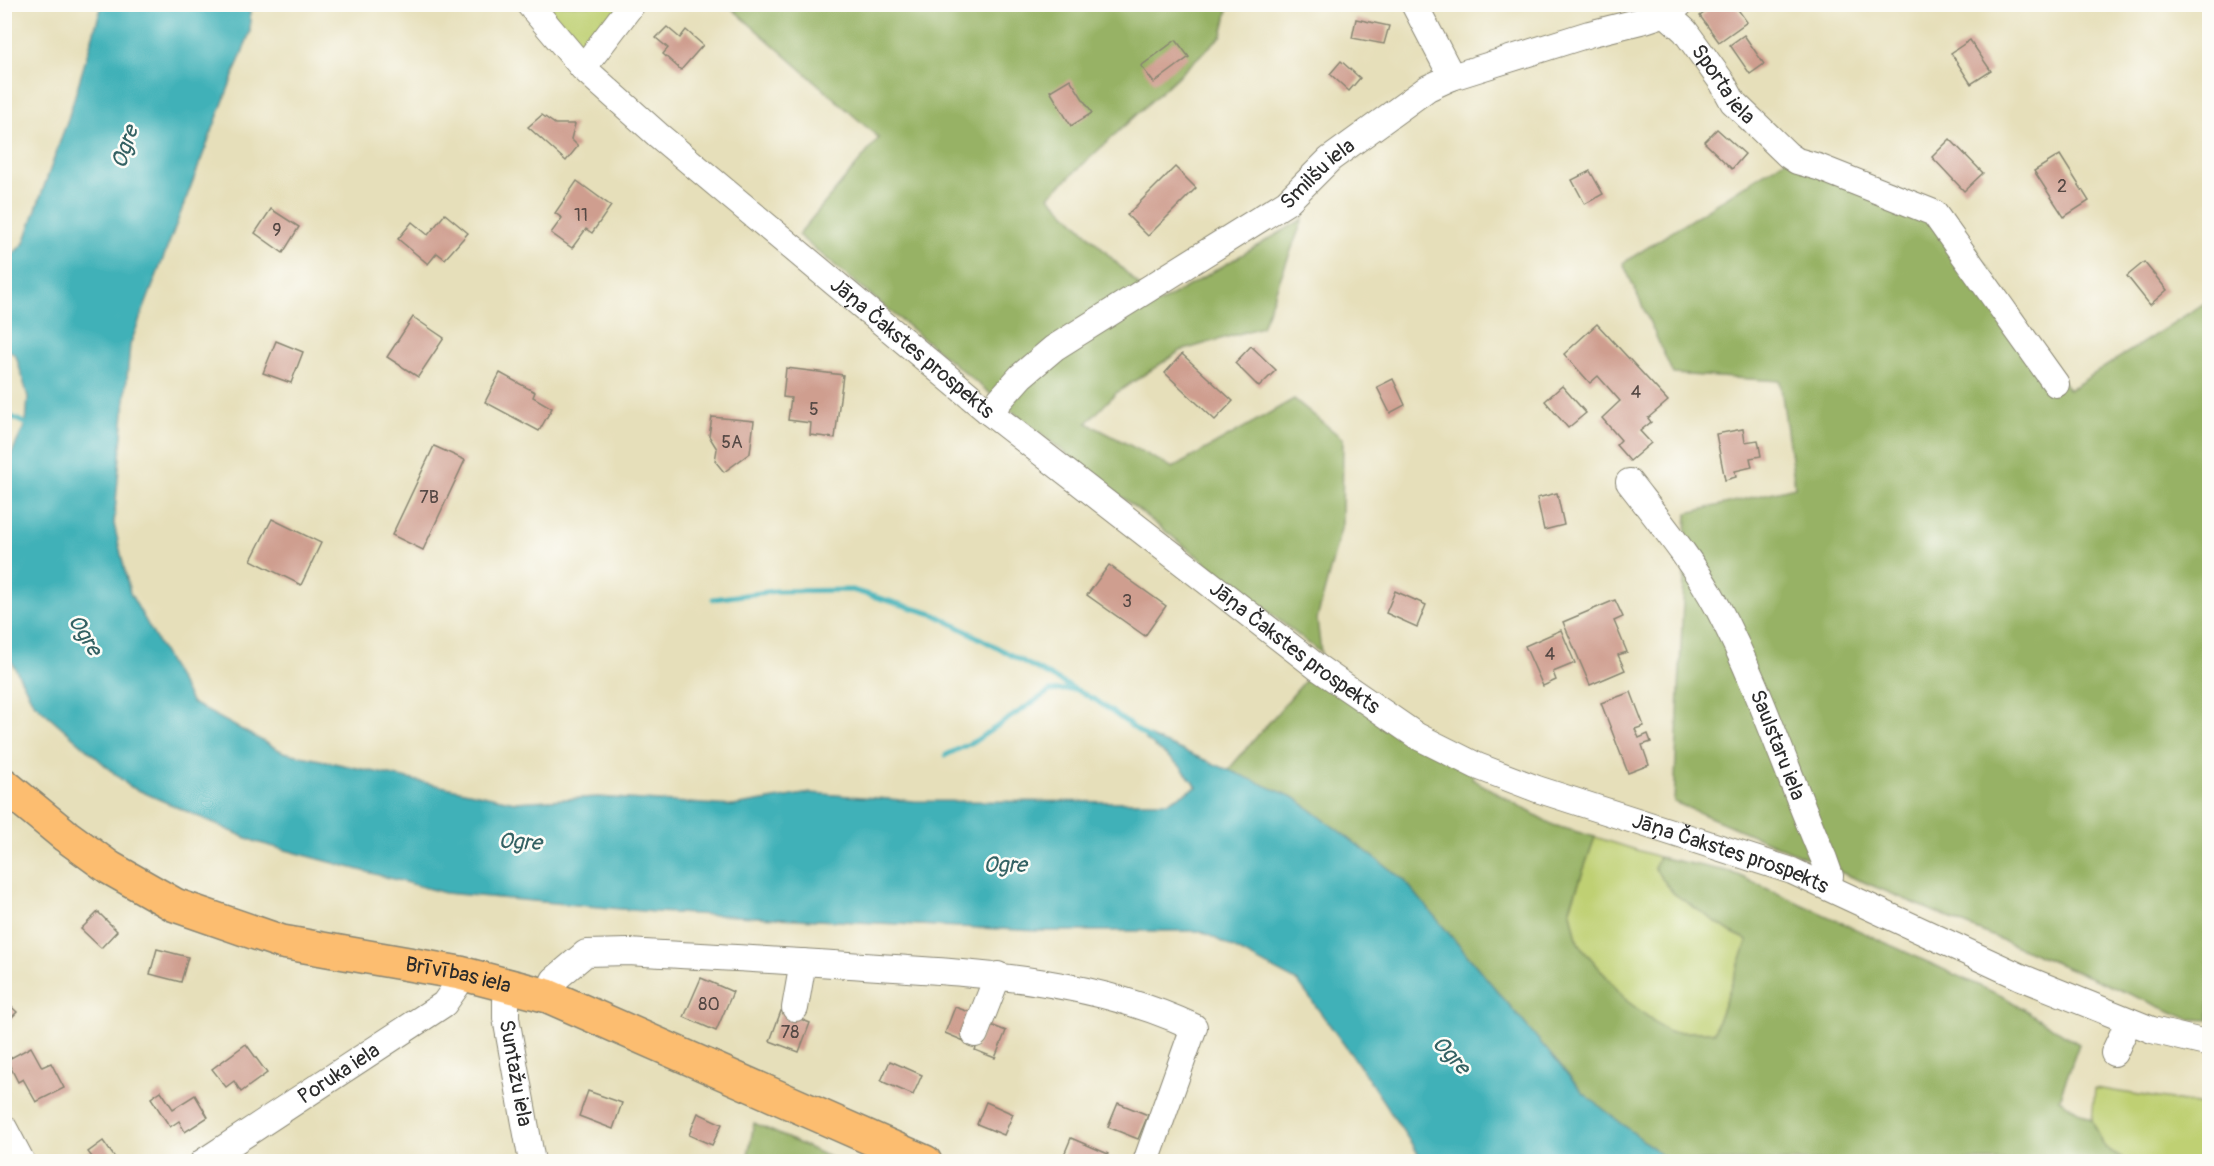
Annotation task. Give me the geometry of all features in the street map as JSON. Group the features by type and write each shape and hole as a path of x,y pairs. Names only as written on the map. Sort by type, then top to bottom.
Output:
{"main road":[{"name":"Brīvības iela","path":"4,785 66,836 110,868 175,905 282,942 460,973 548,996 925,1161"}],"street":[{"name":"Jāņa Čakstes prospekts","path":"529,4 583,68 732,197 989,412 1317,667 1417,736 1477,766 1537,789 1769,863 1828,887 2021,977 2152,1030 2210,1044"},
{"path":"583,68 632,4"},
{"path":"1414,4 1452,77"},
{"name":"Smilšu iela","path":"989,412 1021,376 1054,348 1287,202 1339,152 1428,88 1452,77 1590,34 1667,7"},
{"name":"Sporta iela","path":"1667,7 1722,82 1733,102 1797,161 1818,166 1934,213 2056,384"},
{"name":"Saulstaru iela","path":"1629,482 1672,539 1718,607 1756,690 1824,859 1830,876 1828,887"},
{"path":"548,996 554,980 586,954 629,952 998,975 1077,988 1126,1000 1194,1027 1146,1161"},
{"path":"795,1008 803,962"},
{"name":"Poruka iela","path":"203,1161 444,1004 456,987 460,973"},
{"path":"975,1034 998,975"},
{"name":"Suntažu iela","path":"514,986 506,1002 506,1018 532,1161"},
{"path":"2114,1053 2129,1021"},
{"path":"4,1128 22,1161"}],"green space":[{"path":"544,5 632,5 590,60"},
{"path":"728,5 1229,5 1222,35 1049,196 1158,304 1303,219 1262,327 1180,351 1116,393 1087,423 1173,468 1294,399 1343,439 1342,525 1317,619 1321,653 999,401 798,235 879,138"},
{"path":"1802,149 1951,212 2069,390 2209,300 2209,1020 2189,1019 1674,802 1687,513 1795,487 1780,381 1673,374 1623,263"},
{"path":"1317,667 1477,766 1472,779 1553,825 1595,837 1570,908 1578,943 1627,1001 1668,1032 1714,1032 1748,940 1731,932 1673,893 1654,868 1659,857 1731,872 2006,998 2079,1044 2059,1099 2092,1120 2104,1146 2125,1161 1669,1161 1583,1093 1404,880 1295,798 1228,770"},
{"path":"1595,837 1659,857 1655,868 1673,893 1731,932 1748,940 1714,1032 1668,1032 1627,1001 1578,943 1570,909"},
{"path":"2095,1088 2209,1106 2209,1159 2206,1162 2125,1161 2104,1146 2092,1120"},
{"path":"754,1123 838,1161 747,1161"}],"water":[{"name":"Ogre","path":"102,5 250,5 250,32 130,345 114,524 130,593 192,703 283,752 515,802 598,797 733,806 810,793 914,801 1168,802 1197,787 1181,767 1145,739 1148,736 1295,798 1404,880 1583,1093 1669,1161 1423,1161 1357,1062 1298,982 1201,931 1038,931 654,912 445,893 256,842 129,786 33,702 5,649 6,465 26,423 28,397 16,356 5,347 5,257 10,257 24,243 68,119"}],"building":[{"path":"1716,4 1734,4 1747,22 1719,42 1700,16"},
{"path":"1356,19 1389,26 1384,44 1352,38"},
{"path":"667,27 680,38 686,30 703,45 681,70 663,54 668,48 656,38"},
{"path":"1744,35 1764,64 1750,74 1730,45"},
{"path":"1176,40 1189,57 1154,83 1141,66"},
{"path":"1970,40 1991,71 1971,84 1951,53"},
{"path":"1341,61 1360,78 1349,91 1330,74"},
{"path":"1070,79 1092,113 1071,126 1050,91"},
{"path":"542,115 555,124 575,124 571,139 578,146 566,161 528,127"},
{"path":"1717,129 1745,154 1732,169 1704,142"},
{"path":"1950,139 1983,173 1964,191 1932,157"},
{"path":"2060,155 2089,201 2064,217 2034,171"},
{"path":"1175,167 1196,188 1148,236 1127,215"},
{"path":"1590,171 1603,194 1585,204 1572,180"},
{"path":"577,181 611,206 592,233 586,229 572,248 551,233 562,218 555,213"},
{"path":"271,209 299,227 283,253 255,233"},
{"path":"445,214 468,233 445,259 437,253 428,264 398,239 412,222 428,235"},
{"path":"2144,262 2167,290 2150,305 2127,276"},
{"path":"413,317 444,338 418,377 387,357"},
{"path":"1597,324 1668,401 1648,418 1651,422 1640,431 1651,443 1630,461 1616,445 1621,440 1602,418 1620,401 1598,376 1590,383 1564,354"},
{"path":"276,341 303,352 291,383 263,373"},
{"path":"1251,346 1276,370 1259,387 1235,363"},
{"path":"1182,354 1233,401 1215,420 1165,373"},
{"path":"786,368 843,375 835,438 810,435 811,423 788,420 791,398 783,397"},
{"path":"500,373 535,392 533,397 552,408 539,431 485,402"},
{"path":"1393,379 1405,405 1390,413 1377,387"},
{"path":"1562,386 1586,413 1568,428 1545,401"},
{"path":"712,417 754,421 750,453 724,472 715,461 717,449 709,436"},
{"path":"1743,429 1745,442 1758,440 1761,456 1750,458 1752,467 1735,471 1736,477 1725,480 1716,434"},
{"path":"434,446 465,460 423,550 392,535"},
{"path":"1557,493 1564,525 1544,530 1537,498"},
{"path":"272,519 321,543 301,585 251,560"},
{"path":"1109,565 1166,606 1145,636 1087,595"},
{"path":"1395,591 1426,605 1417,627 1386,613"},
{"path":"1615,600 1623,617 1614,621 1627,652 1618,655 1625,670 1590,685 1563,622"},
{"path":"1561,630 1575,663 1553,672 1556,680 1543,686 1525,646"},
{"path":"1631,692 1644,726 1635,729 1639,738 1648,734 1651,742 1642,745 1649,765 1628,773 1601,703"},
{"path":"98,912 117,931 101,948 81,929"},
{"path":"157,949 188,957 181,982 150,974"},
{"path":"701,978 733,992 716,1031 684,1017"},
{"path":"4,1000 17,1012 4,1025"},
{"path":"955,1007 975,1014 964,1041 945,1033"},
{"path":"781,1011 810,1023 799,1052 770,1041"},
{"path":"986,1023 1006,1031 995,1058 975,1050"},
{"path":"246,1044 267,1073 241,1092 234,1081 226,1087 212,1069"},
{"path":"31,1047 42,1067 51,1063 64,1088 36,1102 23,1079 18,1082 7,1060"},
{"path":"890,1061 922,1075 913,1095 881,1081"},
{"path":"161,1091 173,1109 195,1095 208,1117 185,1132 179,1121 170,1127 151,1098"},
{"path":"588,1091 622,1103 613,1129 579,1116"},
{"path":"986,1102 1013,1114 1004,1135 977,1124"},
{"path":"1118,1103 1148,1115 1138,1139 1108,1127"},
{"path":"698,1113 722,1124 712,1145 689,1135"},
{"path":"1071,1138 1108,1154 1105,1162 1061,1162"},
{"path":"103,1141 118,1162 96,1162 88,1152"}],"waterway":[{"path":"4,413 30,426"},
{"path":"713,599 775,591 852,590 936,615 1097,701 1152,741"},
{"path":"946,755 975,741 1050,691 1073,689"}]}
